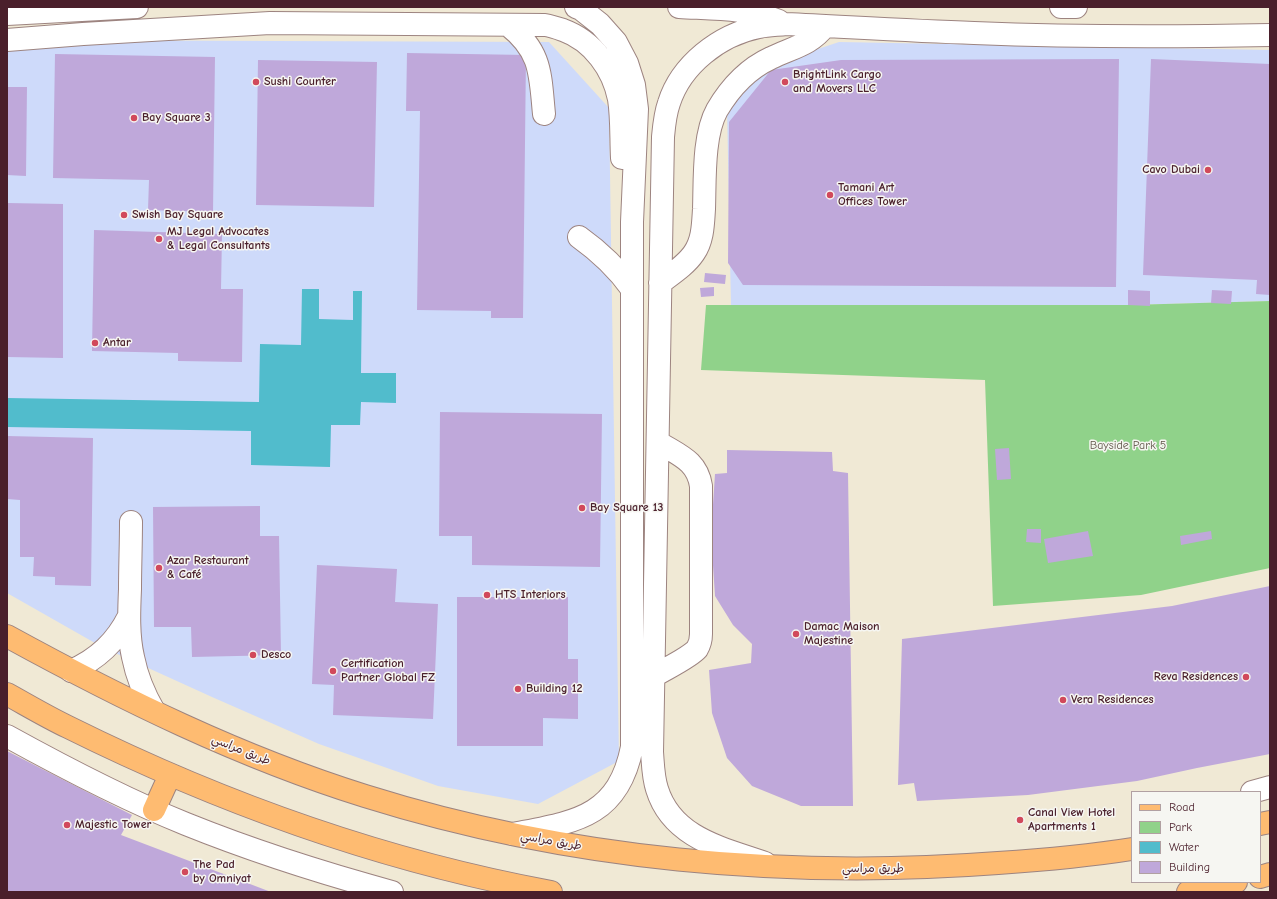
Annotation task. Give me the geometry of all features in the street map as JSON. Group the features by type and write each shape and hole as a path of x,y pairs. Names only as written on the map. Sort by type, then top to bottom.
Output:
{"main road":[{"name":"طريق مراسي","path":"7,636 71,671 154,711 223,743 294,771 351,791 439,817 513,834 578,846 643,855 775,867 867,869 923,868 1050,860 1131,849"},
{"path":"7,694 68,727 170,775 258,811 390,854 449,870 542,891"},
{"path":"154,810 170,775"},
{"path":"1188,892 1231,883"}],"street":[{"path":"137,7 11,14 11,40 83,34 270,23 508,24 545,25 563,30 580,38 590,46 606,65 614,82 619,101 624,183 632,222"},
{"path":"513,834 559,825 590,814 603,804 614,792 623,778 629,763 632,747 632,222 637,109 634,85 627,63 616,42 600,24 576,7"},
{"path":"679,7 744,11 758,14 786,24"},
{"path":"1061,7 1076,7"},
{"path":"508,24 522,38 534,54 538,66 544,114"},
{"path":"775,867 706,842 690,833 676,821 664,806 657,789 653,771 652,752 663,137 666,114 672,94 688,70 719,42 758,27 786,24 972,33 1075,36 1270,35"},
{"path":"660,283 688,260 699,244 703,225 708,135 716,112 729,91 738,81 758,65 770,58 806,44 825,26"},
{"path":"579,237 608,260 632,289"},
{"path":"654,676 691,654 697,648 701,634 701,486 699,476 695,467 687,460 658,442"},
{"path":"131,522 130,636 136,669 144,694 154,711"},
{"path":"71,671 84,665 106,649 115,639 129,616"},
{"path":"7,736 114,792 185,824 332,876 392,892"},
{"path":"1256,791 1270,787"}],"shaded area":[{"path":"7,40 549,42 609,108 619,761 538,804 438,786 319,744 212,697 102,647 7,593"},
{"path":"839,42 1270,50 1270,301 1128,305 731,306 727,108 767,66"}],"green space":[{"name":"Bayside Park 5","path":"1270,301 1270,568 1141,595 993,606 985,380 701,370 706,305 1128,305"}],"water":[{"path":"302,289 319,289 319,319 353,320 353,291 362,291 361,373 396,373 396,403 361,402 360,425 331,425 330,467 251,465 251,431 7,427 7,398 259,402 260,344 301,345"}],"building":[{"path":"407,53 526,55 523,318 491,318 491,311 417,310 420,111 406,111"},
{"name":"Bay Square 3","path":"55,54 215,57 213,212 148,210 149,180 53,178"},
{"path":"1119,59 1116,287 743,285 728,263 729,122 771,70 841,60"},
{"name":"Cavo Dubai","path":"1151,59 1270,64 1270,295 1256,294 1257,280 1143,275"},
{"path":"258,60 377,62 374,207 256,205"},
{"path":"7,87 27,87 26,176 7,175"},
{"path":"7,203 63,204 63,358 7,357"},
{"path":"94,230 222,234 221,289 243,289 242,362 178,361 178,353 92,351"},
{"path":"705,273 726,275 725,284 704,282"},
{"path":"714,287 714,296 701,297 700,288"},
{"path":"1128,290 1150,291 1150,306 1128,305"},
{"path":"1212,290 1232,291 1231,304 1211,303"},
{"path":"440,412 602,414 600,567 472,565 472,536 439,536"},
{"path":"7,436 93,438 91,586 55,585 55,577 33,576 34,557 20,557 20,500 7,499"},
{"path":"1009,448 1011,479 997,480 995,449"},
{"name":"Damac Maison Majestine","path":"727,450 832,452 833,471 848,473 853,806 801,806 752,786 727,758 712,713 709,670 751,663 752,644 733,625 715,596 711,535 715,474 727,473"},
{"path":"260,506 260,536 279,536 281,655 192,657 191,627 154,627 153,507"},
{"path":"1027,529 1041,529 1041,543 1026,542"},
{"path":"1088,531 1093,556 1048,563 1044,539"},
{"path":"1211,531 1212,539 1181,545 1180,536"},
{"path":"317,565 397,569 395,602 438,604 433,719 333,715 334,685 312,684"},
{"name":"Vera Residences","path":"1270,586 1270,754 1137,781 1028,795 917,801 914,783 898,785 902,639 1172,606"},
{"name":"Building 12","path":"457,597 568,597 568,659 578,659 578,719 543,718 543,746 457,746"},
{"name":"Majestic Tower","path":"7,751 132,815 121,835 271,892 7,892"}],"place":[{"name":"Sushi Counter","path":"256,82"},
{"name":"BrightLink Cargo and Movers LLC","path":"785,82"},
{"name":"Bay Square 3","path":"134,118"},
{"name":"Cavo Dubai","path":"1208,170"},
{"name":"Tamani Art Offices Tower","path":"830,195"},
{"name":"Swish Bay Square","path":"124,215"},
{"name":"MJ Legal Advocates & Legal Consultants","path":"159,239"},
{"name":"Antar","path":"95,343"},
{"name":"Bay Square 13","path":"582,508"},
{"name":"Azar Restaurant & Café","path":"159,568"},
{"name":"HTS Interiors","path":"487,595"},
{"name":"Damac Maison Majestine","path":"796,634"},
{"name":"Desco","path":"253,655"},
{"name":"Certification Partner Global FZ","path":"333,671"},
{"name":"Reva Residences","path":"1246,677"},
{"name":"Building 12","path":"518,689"},
{"name":"Vera Residences","path":"1063,700"},
{"name":"Canal View Hotel Apartments 1","path":"1020,820"},
{"name":"Majestic Tower","path":"67,825"},
{"name":"The Pad by Omniyat","path":"185,872"}]}
